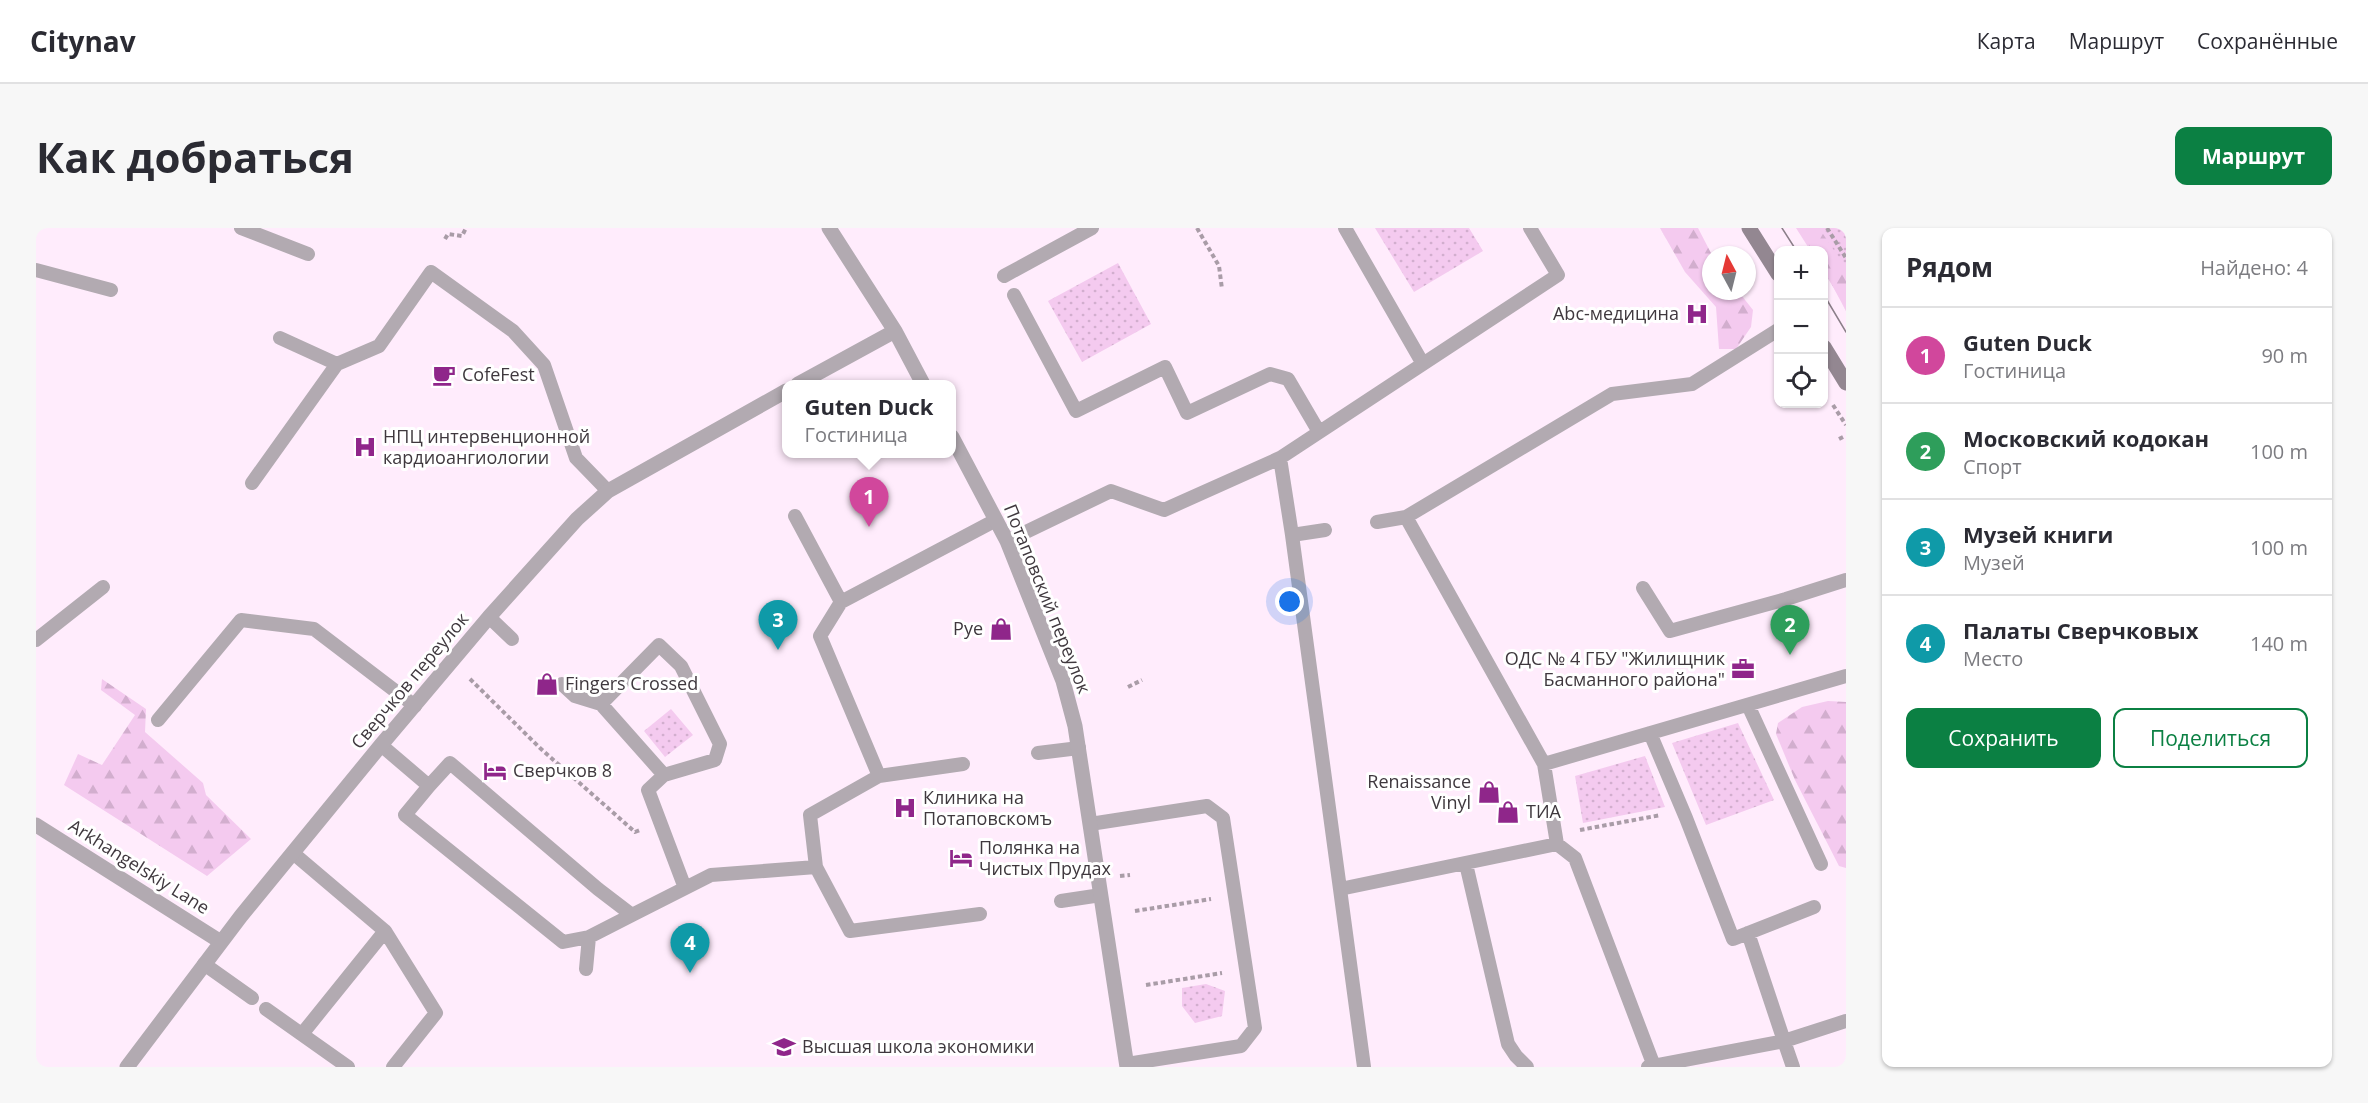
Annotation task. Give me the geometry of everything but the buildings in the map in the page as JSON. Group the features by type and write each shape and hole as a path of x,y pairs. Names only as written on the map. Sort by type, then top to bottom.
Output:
{"main road":[{"path":"1749,228 1774,266"},
{"path":"1828,354 1846,383"}],"street":[{"path":"829,228 895,331 921,380"},
{"path":"805,380 895,331"},
{"name":"Сверчков переулок","path":"127,1067 221,942 381,745 489,617 578,519 608,491 782,393"},
{"name":"Потаповский переулок","path":"956,446 1007,541 1062,681 1075,726 1127,1065"},
{"name":"Arkhangelskiy Lane","path":"36,825 221,942"}],"lane":[{"path":"241,228 308,254"},
{"path":"1004,276 1092,228"},
{"path":"1345,228 1423,364"},
{"path":"1007,541 1111,491 1164,510 1280,458 1558,275 1530,228"},
{"path":"36,270 111,290"},
{"path":"252,483 337,364 379,346 431,273 513,331 544,365 576,458 608,491"},
{"path":"1014,295 1076,411 1165,367 1187,413 1270,374 1288,379 1318,432"},
{"path":"1377,522 1406,517 1612,394 1692,384 1774,333"},
{"path":"280,338 337,364"},
{"path":"1280,458 1364,1067"},
{"path":"795,516 841,602"},
{"path":"1406,517 1544,765 1557,840 1575,858 1651,1066 1682,1064 1784,1041 1846,1021"},
{"path":"879,776 820,636 841,602 996,520"},
{"path":"1292,534 1325,530"},
{"path":"1643,588 1670,631 1846,580"},
{"path":"36,638 103,587"},
{"path":"489,617 512,639"},
{"path":"158,720 241,620 314,629 415,706"},
{"path":"602,704 659,645 681,666 720,744 715,760 664,775 648,790 685,888"},
{"path":"1544,765 1846,676"},
{"path":"562,684 575,696 602,704 664,775"},
{"path":"1748,705 1821,864"},
{"path":"1650,734 1733,939 1814,907"},
{"path":"381,745 429,786"},
{"path":"1038,753 1079,748"},
{"path":"632,915 598,889 450,763 405,815 562,942 589,937 711,875 816,867"},
{"path":"963,764 879,776 810,815 816,867 850,931 980,914"},
{"path":"1090,824 1207,806 1223,818 1235,896 1255,1028 1241,1046 1127,1065"},
{"path":"1340,888 1466,864 1557,840"},
{"path":"293,854 385,931 435,1013 393,1067"},
{"path":"1466,864 1508,1044 1526,1067"},
{"path":"1061,901 1101,895"},
{"path":"302,1034 385,931"},
{"path":"1748,933 1793,1067"},
{"path":"586,969 589,937"},
{"path":"204,964 252,998"},
{"path":"266,1009 348,1067"}],"path":[{"path":"445,239 448,234 462,236 466,228"},
{"path":"1197,228 1219,266 1222,290"},
{"path":"1827,228 1846,258"},
{"path":"1839,439 1845,436"},
{"path":"470,679 540,748 634,832 660,822"},
{"path":"1128,687 1142,680"},
{"path":"1557,840 1683,811"},
{"path":"1135,911 1235,896"},
{"path":"1146,985 1246,970"}],"green space":[{"path":"1375,228 1469,228 1483,251 1414,292"},
{"path":"1660,228 1698,228 1707,246 1702,246 1702,291 1685,272"},
{"path":"1796,228 1846,228 1846,308 1828,279 1828,246 1807,246"},
{"path":"1798,228 1819,228 1846,268 1846,311 1828,277 1828,246 1809,246"},
{"path":"1118,263 1151,324 1082,362 1048,301"},
{"path":"1710,300 1745,300 1753,310 1751,327 1736,349 1719,349 1716,307"},
{"path":"102,679 146,709 145,732 203,783 206,795 251,839 207,876 64,785 78,754 102,765 135,715 101,690"},
{"path":"1828,701 1846,702 1846,868 1839,866 1795,780 1776,734 1778,723 1802,707"},
{"path":"671,709 693,735 665,757 644,731"},
{"path":"1738,723 1774,800 1706,825 1672,743"},
{"path":"1645,756 1665,807 1583,823 1575,776"},
{"path":"1206,984 1225,991 1222,1016 1195,1023 1182,1006 1182,988"}],"tram line":[{"path":"1782,228 1793,246"},
{"path":"1827,300 1846,332"}],"place":[{"name":"Abc-медицина","path":"1697,314"},
{"name":"CofeFest","path":"444,375"},
{"name":"НПЦ интервенционной кардиоангиологии","path":"365,447"},
{"name":"Guten Duck","path":"869,527"},
{"name":"Pye","path":"1001,629"},
{"name":"Музей книги","path":"778,650"},
{"name":"Московский кодокан","path":"1790,655"},
{"name":"ОДС № 4 ГБУ \"Жилищник Басманного района\"","path":"1743,669"},
{"name":"Fingers Crossed","path":"547,684"},
{"name":"Сверчков 8","path":"495,771"},
{"name":"Renaissance Vinyl","path":"1489,792"},
{"name":"Клиника на Потаповскомъ","path":"905,808"},
{"name":"ТИА","path":"1508,812"},
{"name":"Полянка на Чистых Прудах","path":"961,858"},
{"name":"Палаты Сверчковых","path":"690,973"},
{"name":"Высшая школа экономики","path":"784,1047"}]}
